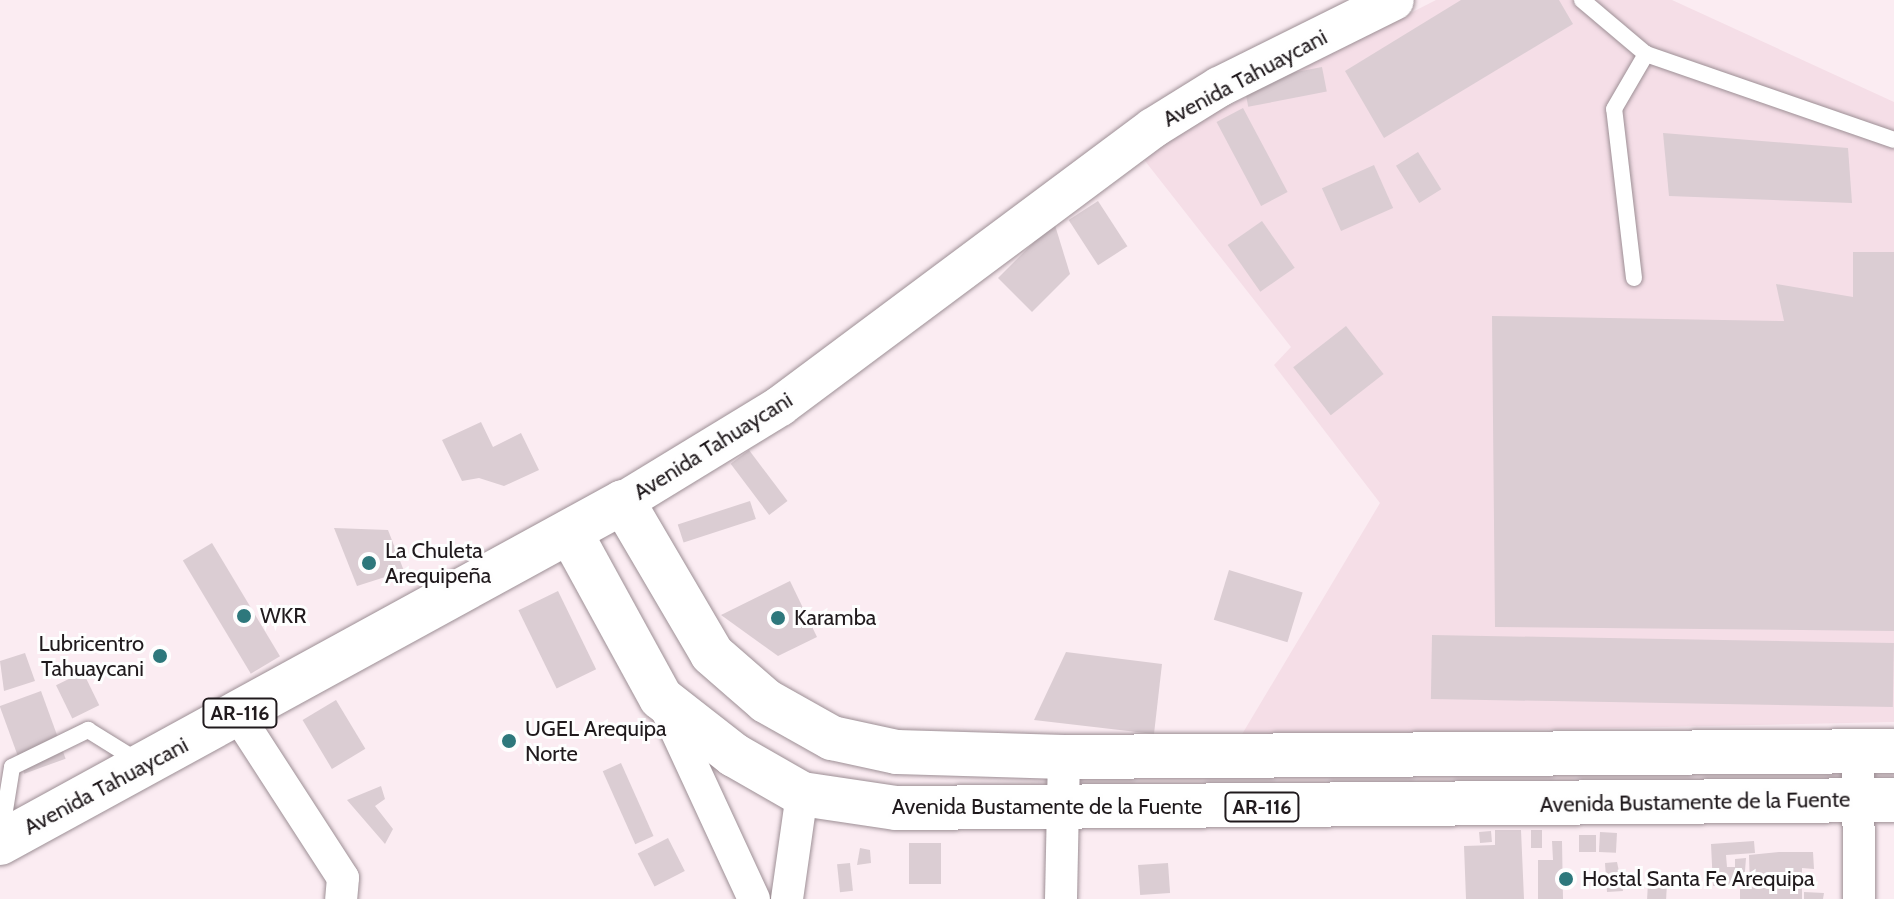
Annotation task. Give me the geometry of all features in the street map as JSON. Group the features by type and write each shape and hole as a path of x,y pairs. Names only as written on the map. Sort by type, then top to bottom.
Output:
{"main road":[{"name":"Avenida Tahuaycani","path":"0,842 623,502"},
{"path":"623,502 712,654 766,701 832,738 897,752 1064,757 1876,752"},
{"name":"Avenida Bustamente de la Fuente","path":"570,532 661,698 734,755 802,794 896,808 1062,809 1876,800"}],"street":[{"name":"Avenida Tahuaycani","path":"623,502 780,406 1153,128 1219,87 1394,0"},
{"path":"661,698 754,899"},
{"path":"237,714 343,878 341,899"},
{"path":"1859,899 1876,800 1876,752"},
{"path":"1061,899 1064,757"},
{"path":"787,899 802,794"}],"lane":[{"path":"1582,0 1646,54 1894,140"},
{"path":"1634,278 1614,109 1646,54"},
{"path":"0,842 12,767 88,730 144,765"}],"shaded area":[{"path":"1436,0 1672,0 1894,102 1894,722 1241,736 1380,503 1274,365 1291,347 1138,152"}],"building":[{"path":"1461,0 1559,0 1573,24 1384,138 1345,71"},
{"path":"1322,67 1327,92 1248,107 1243,82"},
{"path":"1243,108 1288,192 1261,206 1217,122"},
{"path":"1663,133 1848,148 1852,203 1669,196"},
{"path":"1418,152 1441,189 1419,203 1396,166"},
{"path":"1374,165 1393,208 1341,231 1322,188"},
{"path":"1098,201 1127,246 1098,265 1069,220"},
{"path":"1262,221 1295,268 1260,292 1228,245"},
{"path":"1054,222 1070,274 1032,312 998,278"},
{"path":"1853,252 1894,252 1894,631 1495,627 1492,316 1784,321 1776,284 1853,297"},
{"path":"1346,326 1384,374 1331,415 1293,367"},
{"path":"481,422 493,447 521,433 539,470 504,486 479,478 462,481 442,440"},
{"path":"749,450 788,501 769,515 731,464"},
{"path":"750,501 756,519 684,543 678,524"},
{"path":"334,528 388,530 404,571 357,586"},
{"path":"212,543 280,656 251,674 183,561"},
{"path":"1229,570 1303,593 1287,642 1214,620"},
{"path":"790,581 817,637 778,656 721,615"},
{"path":"558,591 596,669 557,688 518,610"},
{"path":"1432,635 1894,643 1893,707 1431,699"},
{"path":"1066,652 1162,664 1154,734 1034,720"},
{"path":"25,653 35,681 4,691 0,661"},
{"path":"83,672 99,705 72,718 56,685"},
{"path":"41,691 66,759 24,774 0,706"},
{"path":"336,700 365,749 332,769 303,720"},
{"path":"621,763 654,836 635,844 603,771"},
{"path":"381,786 385,799 375,806 393,829 385,844 347,800"},
{"path":"1495,830 1521,830 1524,899 1466,899 1464,846 1495,845"},
{"path":"1531,830 1542,830 1542,848 1531,848"},
{"path":"1491,831 1492,842 1480,843 1479,832"},
{"path":"1600,832 1617,833 1616,853 1599,852"},
{"path":"1579,835 1596,835 1596,852 1579,852"},
{"path":"668,838 685,871 655,886 638,853"},
{"path":"1552,841 1562,841 1563,899 1538,899 1538,860 1553,860"},
{"path":"1754,841 1755,853 1726,855 1727,867 1735,867 1735,859 1746,858 1744,884 1713,886 1711,844"},
{"path":"909,843 941,843 941,884 909,884"},
{"path":"860,848 870,850 871,863 857,865"},
{"path":"1813,852 1814,869 1802,868 1802,899 1740,899 1740,889 1750,889 1749,855"},
{"path":"1617,862 1623,891 1607,892 1605,863"},
{"path":"850,863 853,891 840,892 837,864"},
{"path":"1168,863 1170,893 1140,895 1138,865"},
{"path":"1648,882 1667,883 1666,899 1647,899"},
{"path":"1804,892 1824,893 1823,899 1804,899"}],"place":[{"name":"La Chuleta Arequipeña","path":"369,563"},
{"name":"WKR","path":"244,616"},
{"name":"Karamba","path":"778,618"},
{"name":"Lubricentro Tahuaycani","path":"160,656"},
{"name":"UGEL Arequipa Norte","path":"509,741"},
{"name":"Hostal Santa Fe Arequipa","path":"1566,879"}]}
